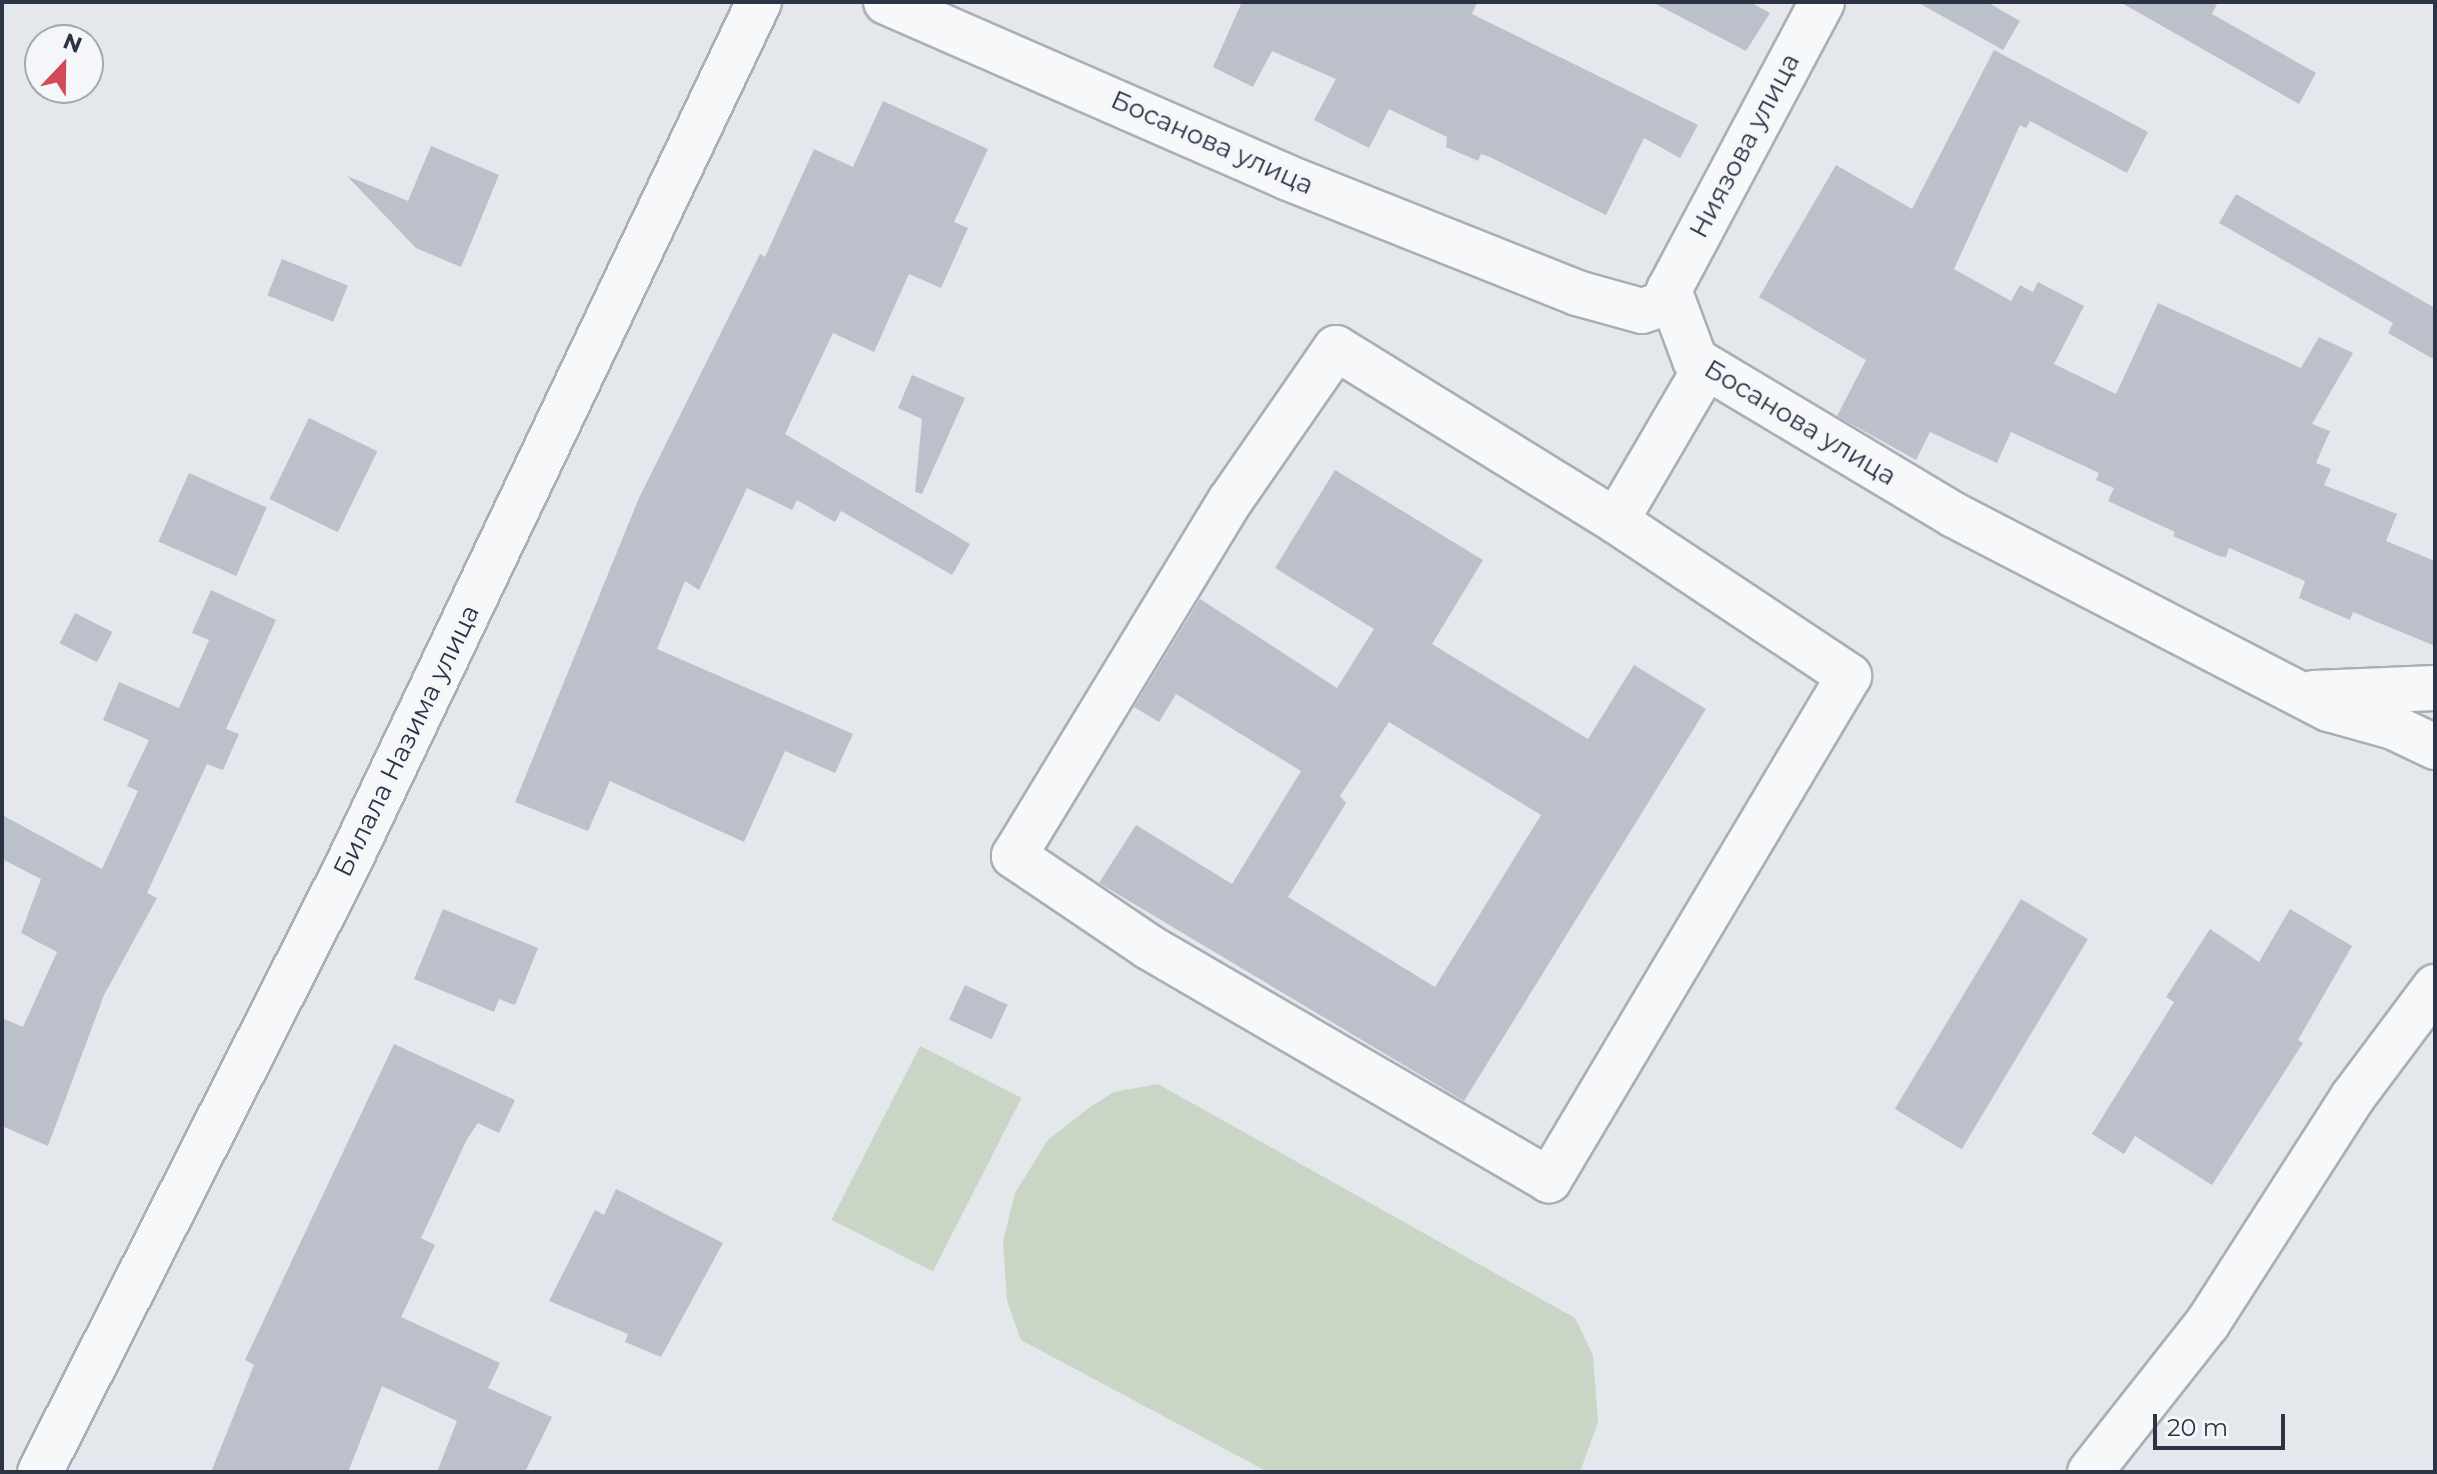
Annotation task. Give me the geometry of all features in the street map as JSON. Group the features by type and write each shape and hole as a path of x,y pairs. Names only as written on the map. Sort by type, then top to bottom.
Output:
{"street":[{"name":"Билала Назима улица","path":"40,1472 348,864 759,2"},
{"name":"Босанова улица","path":"886,2 1286,177 1577,293 1642,311 1665,303 1669,290"},
{"name":"Ниязова улица","path":"1669,290 1822,2"},
{"name":"Босанова улица","path":"1669,290 1695,360 1954,515 2298,693 2435,747"},
{"path":"1336,348 1616,521 1849,676 1549,1180 1149,947 1014,856 1230,501 1336,348"},
{"path":"1616,521 1706,367"},
{"path":"2298,693 2435,688"},
{"path":"2090,1472 2207,1324 2352,1098 2435,987"}],"green space":[{"path":"920,1046 1022,1098 933,1272 831,1220"},
{"path":"1158,1084 1575,1318 1593,1355 1598,1422 1580,1472 1268,1472 1021,1340 1007,1301 1003,1241 1015,1193 1048,1140 1090,1107 1114,1092"}],"building":[{"path":"1242,2 1477,2 1472,14 1698,125 1680,158 1644,138 1606,215 1490,157 1481,154 1478,161 1446,147 1447,137 1389,109 1369,148 1314,120 1336,79 1272,51 1253,87 1213,67"},
{"path":"1652,2 1750,2 1770,13 1746,51"},
{"path":"1917,2 1987,2 2020,21 2003,50"},
{"path":"2120,2 2218,2 2212,14 2316,73 2299,104"},
{"path":"1994,50 2148,132 2127,173 2030,121 2026,128 2020,125 1954,269 2011,301 2020,285 2033,292 2038,282 2084,306 2054,364 2116,394 2158,303 2301,368 2319,337 2353,353 2312,424 2330,431 2316,463 2331,469 2324,485 2397,514 2386,541 2435,561 2435,646 2353,612 2350,620 2299,598 2305,581 2229,548 2226,557 2219,556 2173,536 2175,532 2108,501 2114,488 2096,480 2099,473 2011,432 1997,463 1930,432 1916,460 1837,416 1866,360 1759,297 1836,165 1912,209"},
{"path":"883,101 988,149 954,222 968,228 941,288 909,274 874,352 833,333 785,434 970,544 952,575 841,511 835,522 797,500 792,510 747,488 699,590 685,581 657,649 853,734 835,773 785,751 744,842 610,781 588,831 515,802 639,498 760,254 765,257 814,149 853,167"},
{"path":"431,146 499,175 461,267 416,248 347,176 408,201"},
{"path":"2236,194 2435,308 2435,360 2388,333 2393,323 2219,223"},
{"path":"282,259 348,286 333,322 267,295"},
{"path":"912,375 965,398 922,494 915,492 922,419 898,408"},
{"path":"309,418 377,451 338,532 270,499"},
{"path":"1335,470 1483,560 1432,644 1588,739 1634,665 1706,709 1464,1101 1099,883 1136,825 1232,884 1301,771 1176,694 1159,722 1134,707 1200,599 1337,688 1374,629 1275,568","holes":["1389,722 1541,815 1435,987 1288,897 1346,803 1340,796"]},
{"path":"189,473 267,508 236,576 158,542"},
{"path":"211,590 276,620 226,729 239,734 223,770 207,764 147,893 157,898 104,995 48,1146 2,1126 2,1018 23,1027 57,952 21,933 41,879 2,859 2,815 102,869 138,791 127,786 149,740 103,720 119,682 179,708 209,640 192,633"},
{"path":"75,613 112,632 97,662 60,643"},
{"path":"2021,899 2088,939 1962,1149 1895,1109"},
{"path":"443,909 538,948 515,1005 499,999 494,1012 414,979"},
{"path":"2290,909 2352,946 2298,1040 2303,1043 2212,1185 2135,1136 2124,1154 2092,1134 2174,1002 2166,997 2210,929 2259,962"},
{"path":"965,985 1008,1005 992,1039 949,1019"},
{"path":"394,1044 515,1100 499,1133 478,1123 467,1139 421,1238 435,1245 401,1317 500,1363 488,1388 552,1417 525,1472 437,1472 457,1421 382,1386 348,1472 211,1472 254,1365 245,1360"},
{"path":"616,1189 723,1243 661,1357 625,1342 628,1334 549,1301 595,1210 604,1215"}]}
